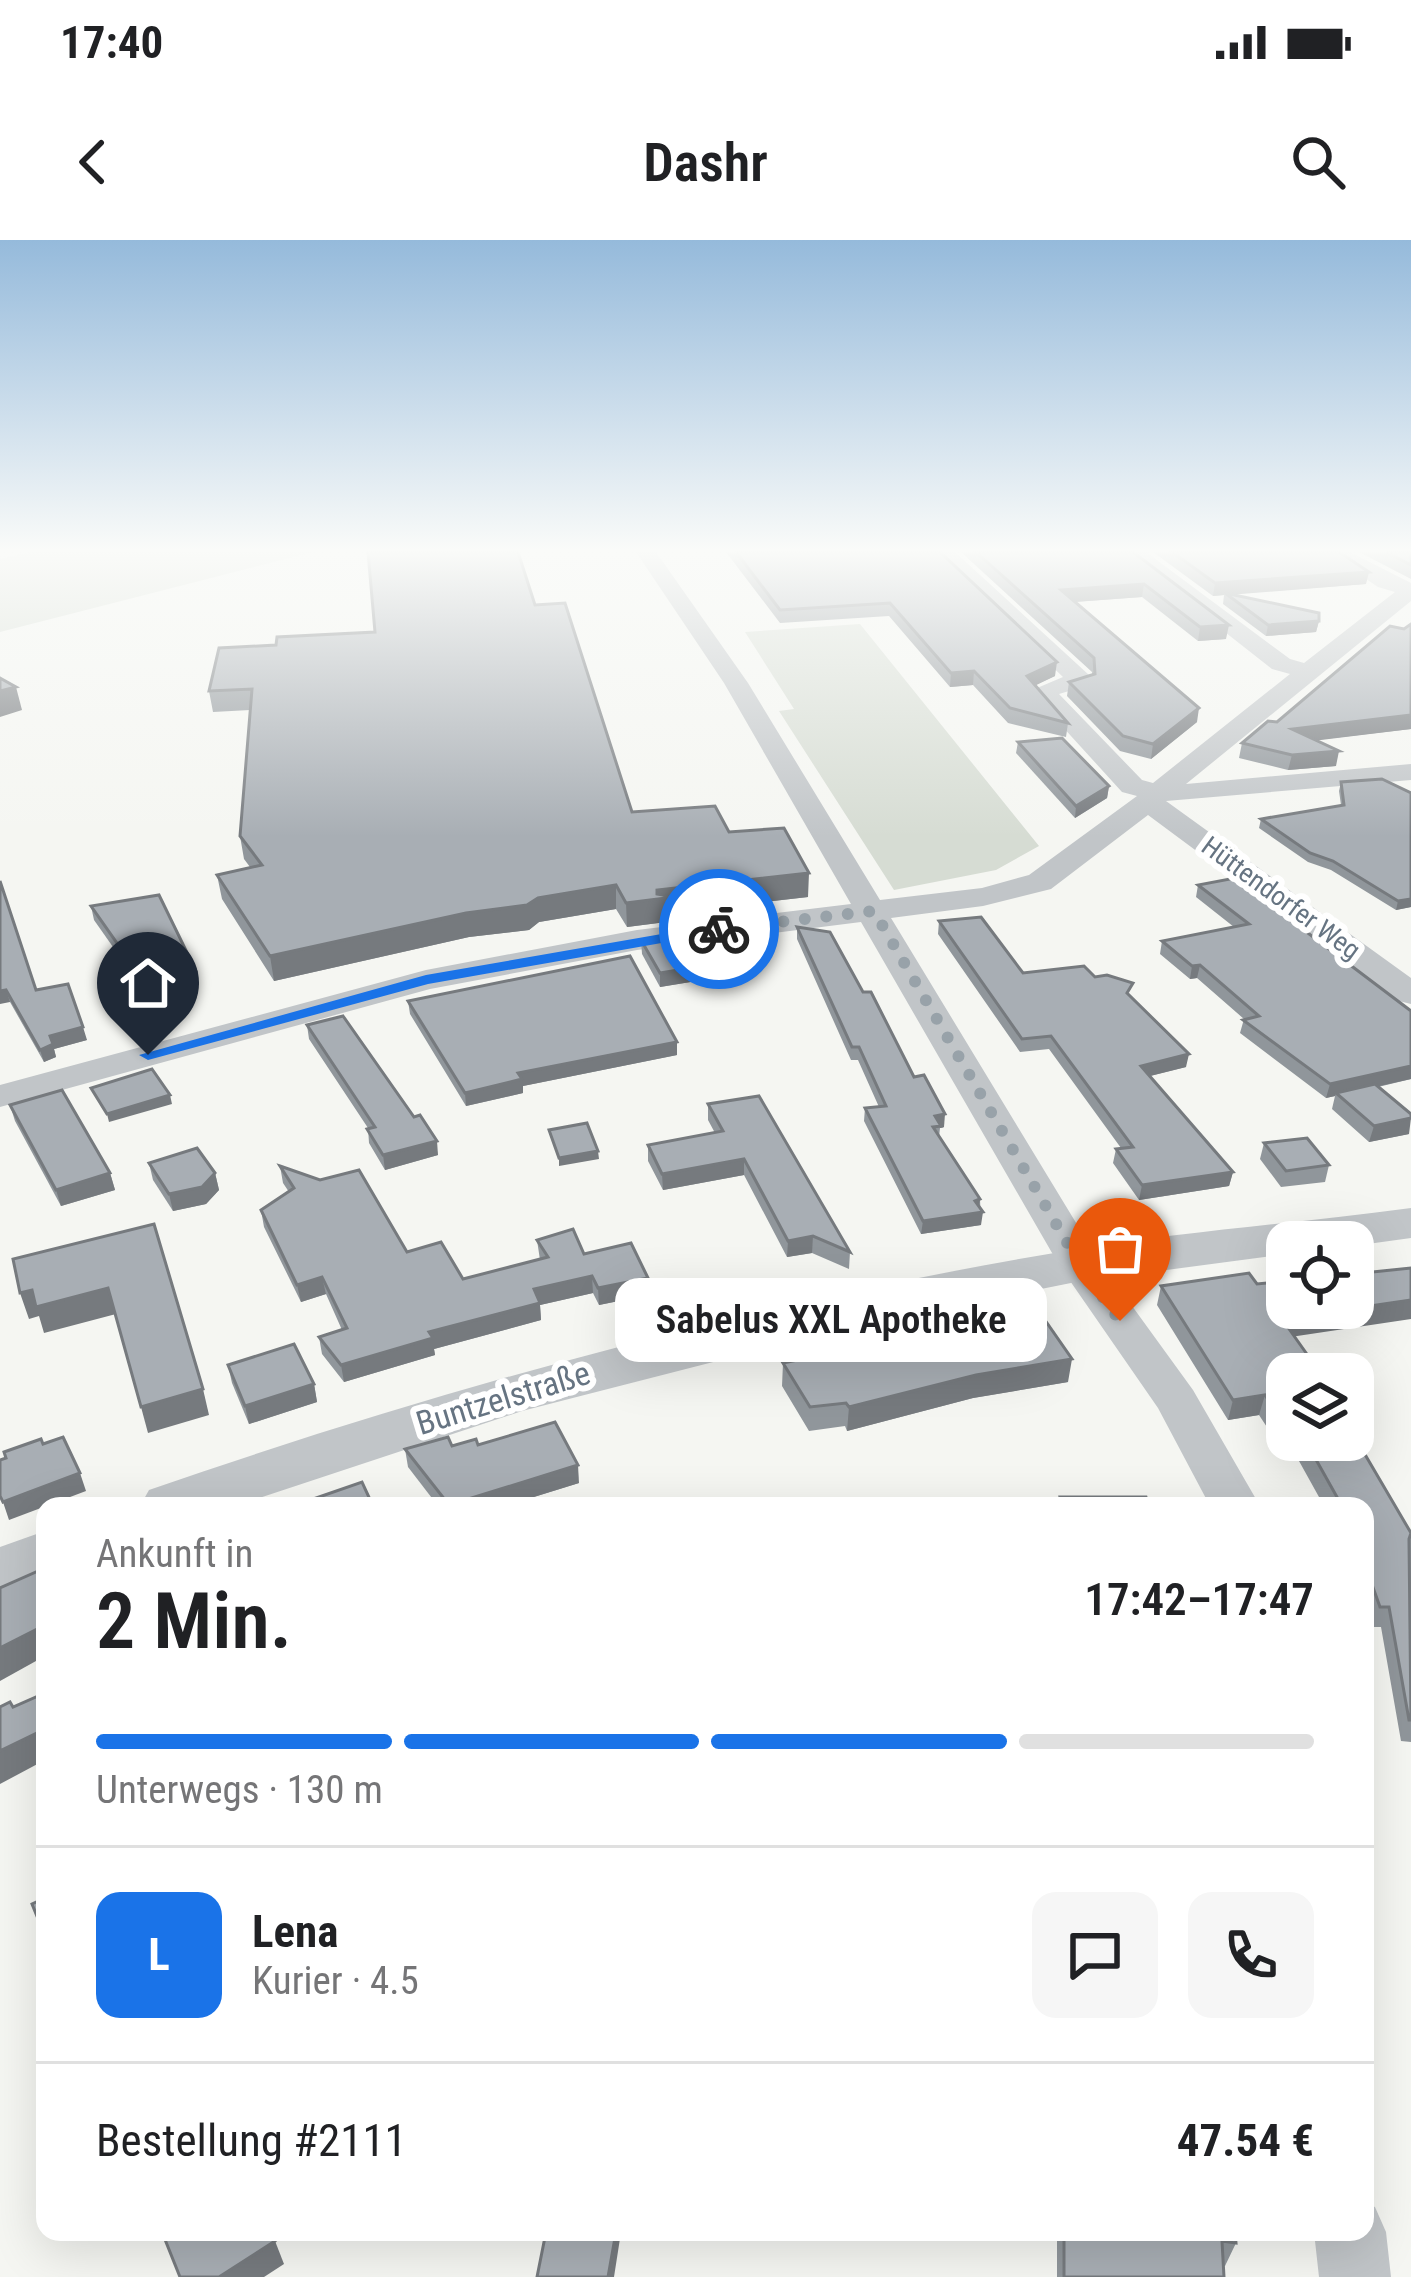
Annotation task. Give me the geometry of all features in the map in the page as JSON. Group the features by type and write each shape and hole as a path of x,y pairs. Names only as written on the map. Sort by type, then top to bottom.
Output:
{"street":[{"path":"713,647 1080,1265 1178,1401 1230,1497"},
{"name":"Hüttendorfer Weg","path":"1045,647 1080,680 1042,691 1132,786 1155,798 1411,994"},
{"path":"1259,647 1281,664 1306,671"},
{"path":"0,1096 426,980 637,940 1019,890 1040,882 1155,798 1337,647"},
{"path":"1155,798 1411,772"},
{"name":"Buntzelstraße","path":"196,1497 382,1434 614,1365 889,1300 1080,1265 1411,1223"},
{"path":"0,1574 36,1559"},
{"path":"1351,2241 1355,2277"}],"shaded area":[{"path":"755,647 879,647 1039,846 996,870 894,890 779,711 794,709"}],"building":[{"path":"579,647 632,812 715,806 729,832 784,828 809,873 657,890 657,894 674,897 626,903 616,885 270,956 217,875 262,865 240,836 252,689 209,691 219,648"},
{"path":"928,647 1041,647 1057,662 1027,676 1068,723 1010,708 974,671 951,673"},
{"path":"1082,647 1128,647 1199,708 1153,744 1123,736 1069,682 1095,674 1094,658"},
{"path":"1365,647 1411,647 1411,715 1292,729 1339,751 1292,755 1242,743 1268,721 1277,722"},
{"path":"0,678 16,687 0,691"},
{"path":"1062,738 1109,786 1076,806 1018,742"},
{"path":"1382,779 1411,793 1411,899 1398,901 1333,861 1310,853 1261,819 1344,805 1341,782"},
{"path":"1235,878 1411,1011 1411,1066 1330,1084 1243,1020 1259,1016 1200,965 1192,966 1162,941 1249,924 1198,885"},
{"path":"0,881 36,990 68,984 83,1027 50,1036 53,1044 40,1050 6,990 0,991"},
{"path":"159,895 196,971 143,980 91,906"},
{"path":"981,917 1023,973 1084,966 1095,977 1107,975 1133,983 1127,993 1189,1054 1141,1066 1233,1172 1142,1185 1116,1149 1133,1147 1051,1036 1022,1039 939,921"},
{"path":"797,927 830,932 863,992 871,992 914,1077 924,1075 945,1114 935,1116 941,1126 933,1127 980,1199 975,1201 983,1212 923,1221 865,1108 886,1106 859,1047 852,1047"},
{"path":"708,932 727,962 660,973 641,940"},
{"path":"630,956 677,1042 518,1073 522,1079 465,1093 408,1001"},
{"path":"343,1016 414,1117 420,1115 437,1141 383,1155 367,1129 375,1127 307,1025"},
{"path":"152,1069 170,1095 107,1114 91,1088"},
{"path":"1375,1084 1411,1118 1374,1126 1336,1093"},
{"path":"62,1090 110,1173 56,1190 10,1105"},
{"path":"759,1096 850,1252 813,1236 788,1241 744,1159 662,1174 648,1145 723,1131 708,1104"},
{"path":"587,1123 598,1151 559,1158 549,1130"},
{"path":"1307,1138 1329,1165 1286,1171 1264,1143"},
{"path":"197,1148 215,1173 202,1187 169,1194 149,1163"},
{"path":"280,1166 320,1180 359,1170 407,1252 441,1242 463,1279 548,1257 537,1240 573,1229 584,1254 631,1243 648,1278 598,1288 592,1276 534,1289 540,1303 429,1332 433,1338 341,1365 319,1337 347,1328 322,1277 297,1285 261,1210 294,1188"},
{"path":"154,1224 203,1389 141,1407 108,1288 36,1307 32,1290 20,1293 13,1259"},
{"path":"1411,1268 1411,1300 1374,1305 1374,1272"},
{"path":"1249,1273 1257,1284 1266,1283 1266,1329 1289,1329 1306,1353 1266,1353 1266,1397 1233,1400 1161,1286"},
{"path":"1038,1310 1072,1359 976,1375 849,1407 846,1403 810,1407 783,1363"},
{"path":"294,1344 314,1384 245,1406 228,1365"},
{"path":"555,1422 578,1465 475,1497 443,1497 405,1449 448,1437 452,1446 476,1439 478,1445"},
{"path":"63,1437 80,1473 3,1502 0,1460 6,1458 4,1452"},
{"path":"1317,1461 1369,1461 1411,1533 1411,1720 1389,1607 1380,1607 1374,1590 1374,1497 1337,1497"},
{"path":"362,1482 369,1497 319,1497"},
{"path":"36,1572 36,1630 0,1648 0,1588"},
{"path":"36,1697 36,1733 0,1751 0,1707 10,1702 13,1707"},
{"path":"166,2241 275,2241 219,2277 180,2277"},
{"path":"544,2241 614,2241 608,2277 537,2277"},
{"path":"1064,2241 1222,2241 1224,2277 1064,2277"}],"way so far":[{"path":"719,929 874,911 1080,1265 1120,1321"}],"place":[{"name":"Sabelus XXL Apotheke","path":"1120,1321"}],"route":[{"path":"148,1055 426,980 719,929"}]}
